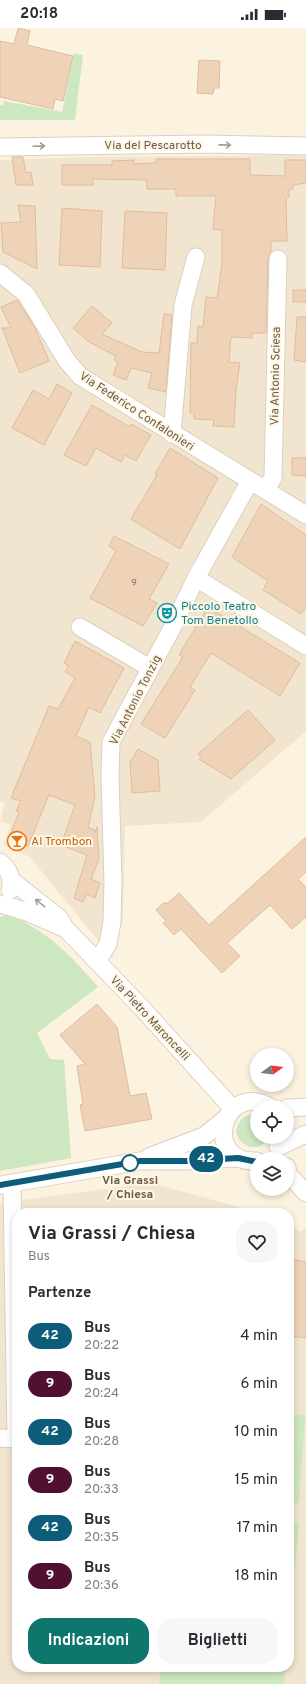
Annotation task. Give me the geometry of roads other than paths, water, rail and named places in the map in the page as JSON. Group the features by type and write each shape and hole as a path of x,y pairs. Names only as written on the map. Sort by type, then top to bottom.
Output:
{"street":[{"name":"Via del Pescarotto","path":"0,147 204,144 306,146"},
{"path":"172,434 183,305 196,257"},
{"name":"Via Antonio Sciesa","path":"265,490 273,478 278,259"},
{"name":"Via Federico Confalonieri","path":"6,277 26,294 68,361 80,376 172,434 306,515"},
{"name":"Via Antonio Tonzig","path":"93,958 101,955 108,944 112,922 113,883 110,764 111,742 171,630 196,578 250,481"},
{"path":"196,578 306,646"},
{"path":"80,627 150,668"},
{"path":"0,862 8,871 11,880 9,893 0,903"},
{"name":"Via Pietro Maroncelli","path":"11,880 59,918 66,930"},
{"name":"Via Pietro Maroncelli","path":"0,903 31,914 66,930 80,942 93,958 141,1007 229,1114"},
{"path":"140,1161 204,1136 243,1103 250,1102"},
{"path":"294,1108 306,1107"},
{"path":"229,1114 223,1130 224,1141 230,1151 238,1158"},
{"path":"283,1152 306,1134"},
{"path":"12,1337 6,1184 140,1161 250,1158"},
{"path":"294,1180 306,1193"},
{"path":"0,1438 12,1439"}],"place":[{"name":"Piccolo Teatro Tom Benetollo","path":"167,613"},
{"name":"Al Trombon","path":"17,841"},
{"name":"Via Grassi / Chiesa","path":"130,1163"}]}
